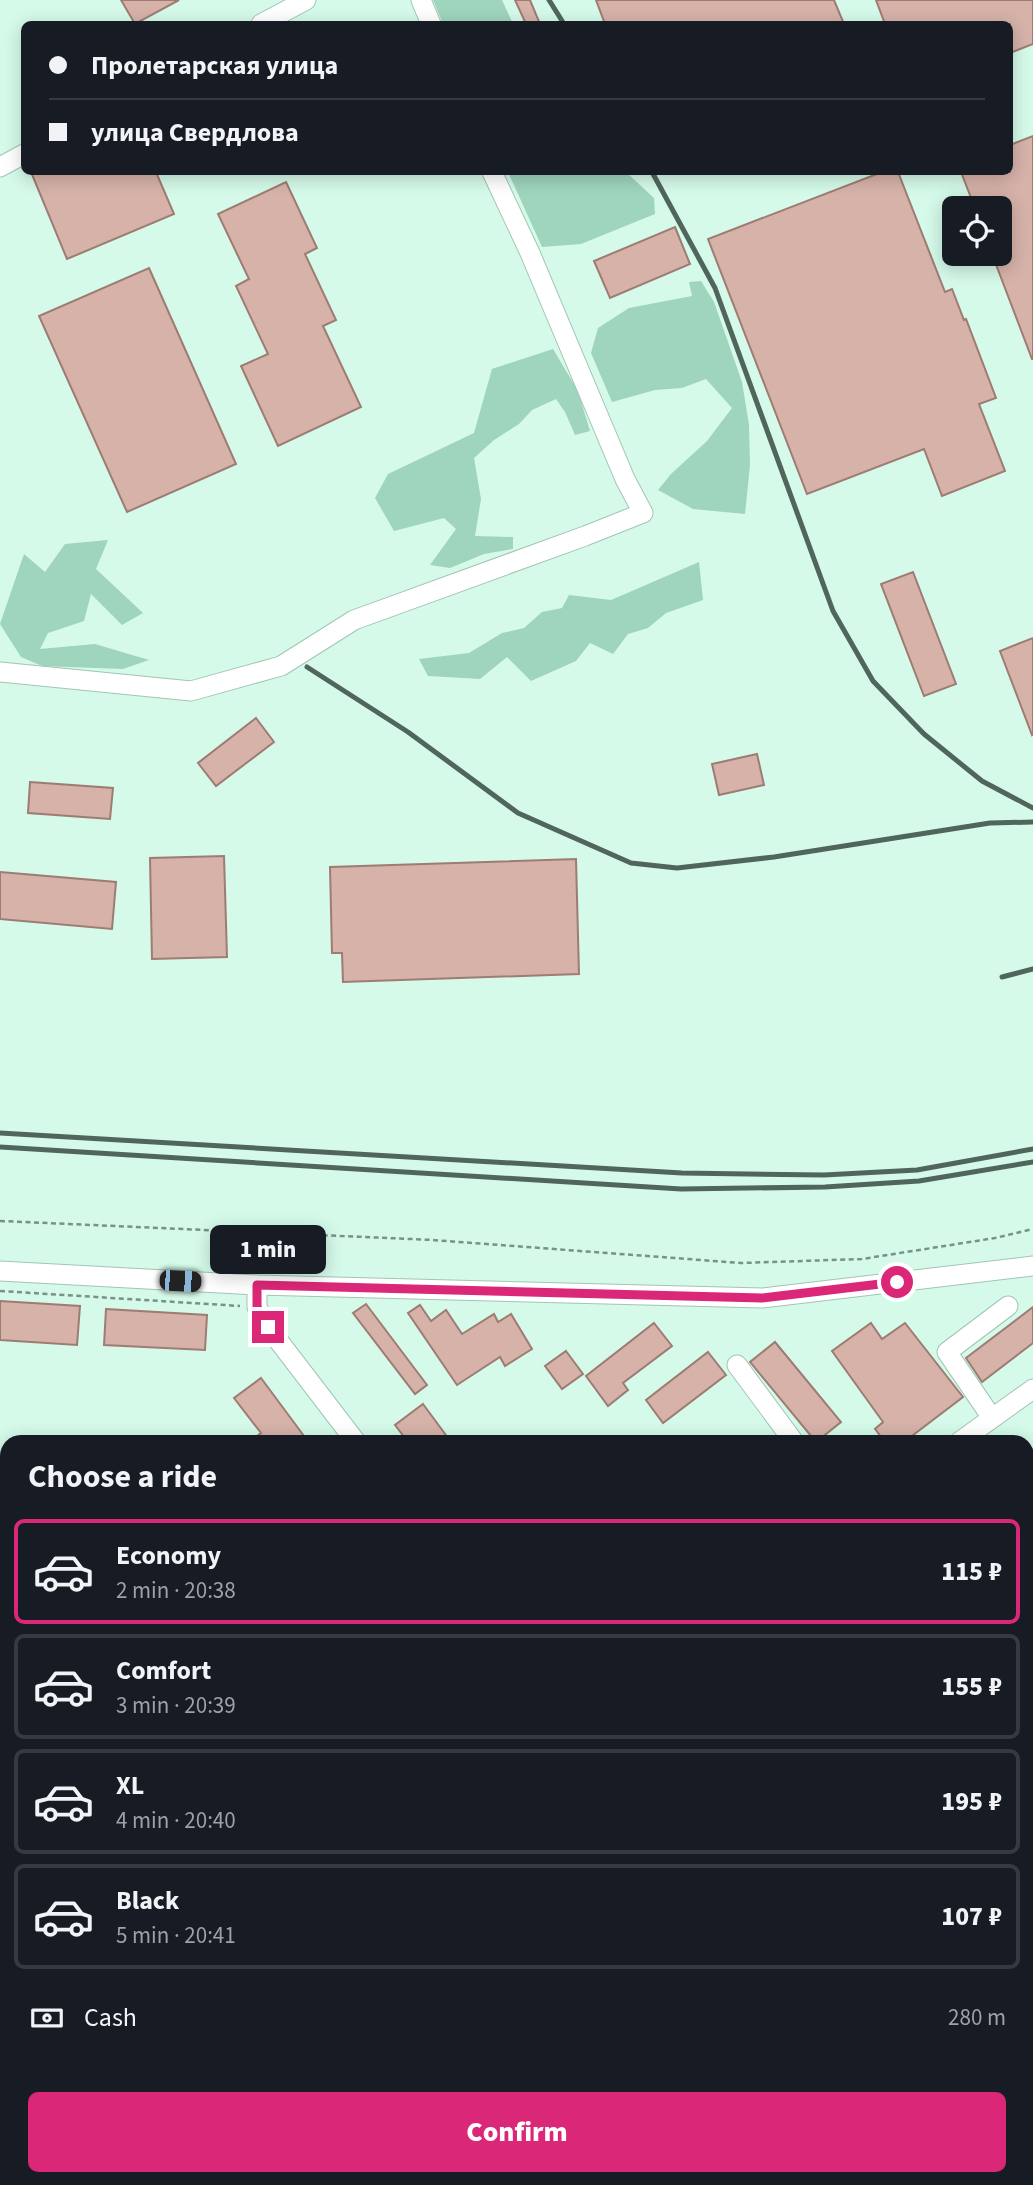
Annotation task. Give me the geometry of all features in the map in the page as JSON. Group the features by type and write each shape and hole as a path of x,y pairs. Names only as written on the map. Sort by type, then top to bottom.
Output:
{"street":[{"path":"267,21 306,0"},
{"path":"421,0 430,21"},
{"path":"0,167 21,155"},
{"path":"0,672 191,691 281,666 354,620 643,513 609,442 530,253 493,175"},
{"path":"0,1271 257,1285 762,1298 1033,1266"},
{"path":"257,1285 257,1307 268,1327 350,1435"},
{"path":"992,1418 947,1352 1008,1306"},
{"path":"737,1365 789,1435"},
{"path":"969,1435 1033,1389"}],"path":[{"path":"0,1222 433,1240 741,1263 862,1259 995,1238 1033,1229"},
{"path":"0,1291 257,1307"}],"green space":[{"path":"433,0 502,0 512,21 442,21"},
{"path":"509,175 629,175 654,198 655,214 581,244 542,247"},
{"path":"701,281 714,302 742,382 749,425 750,465 745,514 693,509 658,490 671,474 707,441 732,408 706,379 682,388 655,390 612,402 591,353 598,328 629,308 692,296 689,282"},
{"path":"553,349 578,391 590,431 575,435 556,399 532,410 519,424 494,440 474,458 481,499 475,536 513,537 513,549 484,554 450,568 430,565 456,529 444,518 394,531 375,498 388,474 474,433 492,369"},
{"path":"108,540 96,569 143,613 122,625 91,594 84,621 48,633 40,649 95,644 149,660 123,669 42,666 21,657 0,624 24,554 45,572 65,544"},
{"path":"699,562 703,600 666,613 648,628 628,634 613,654 590,643 576,661 531,681 507,657 480,679 428,676 419,659 469,653 502,633 524,628 542,612 562,608 569,595 611,600"}],"building":[{"path":"121,0 179,0 140,21 133,21"},
{"path":"515,0 530,0 539,21 525,21"},
{"path":"596,0 834,0 843,21 604,21"},
{"path":"876,0 1033,0 1033,44 1013,52 1013,21 884,21"},
{"path":"1033,136 1033,359 997,266 1012,266 1012,196 970,196 962,175 1013,175 1013,144"},
{"path":"32,175 157,175 174,214 67,259"},
{"path":"874,175 899,175 945,292 952,289 996,398 979,404 1005,471 942,496 924,449 807,494 708,239"},
{"path":"286,182 317,248 305,254 336,320 323,326 361,407 278,446 241,366 268,354 236,286 249,279 218,214"},
{"path":"675,227 690,264 610,298 594,261"},
{"path":"149,268 236,464 127,512 39,316"},
{"path":"913,572 956,684 924,696 881,584"},
{"path":"1033,638 1033,734 1032,735 1000,651"},
{"path":"256,718 274,742 216,786 198,763"},
{"path":"757,754 764,785 719,795 712,764"},
{"path":"30,782 113,788 110,819 28,813"},
{"path":"224,856 227,957 152,959 150,858"},
{"path":"576,859 579,974 343,982 342,953 332,953 330,867"},
{"path":"0,872 116,882 112,929 0,919"},
{"path":"0,1301 80,1306 77,1345 0,1340"},
{"path":"366,1304 427,1385 415,1394 353,1313"},
{"path":"420,1305 431,1321 446,1310 462,1334 494,1314 498,1322 511,1314 532,1349 505,1366 500,1357 457,1385 408,1313"},
{"path":"1033,1307 1033,1343 982,1382 966,1358"},
{"path":"106,1309 207,1315 205,1350 104,1345"},
{"path":"654,1323 672,1346 623,1383 628,1390 608,1406 586,1376"},
{"path":"871,1323 882,1339 905,1323 963,1397 913,1435 880,1435 875,1429 883,1422 832,1351"},
{"path":"775,1342 841,1422 825,1435 810,1435 750,1362"},
{"path":"566,1351 583,1374 562,1389 545,1366"},
{"path":"708,1352 726,1375 663,1423 646,1400"},
{"path":"261,1378 303,1435 258,1435 261,1433 234,1398"},
{"path":"423,1404 446,1435 403,1435 395,1425"}],"railway":[{"path":"549,0 562,21"},
{"path":"654,175 715,288 833,611 873,681 924,734 982,781 1033,808"},
{"path":"307,667 408,732 518,813 631,863 677,868 774,857 990,823 1033,822"},
{"path":"1002,977 1033,969"},
{"path":"0,1133 682,1173 824,1175 917,1170 1033,1149"},
{"path":"0,1147 681,1189 825,1187 919,1181 1033,1162"}],"route":[{"path":"268,1327 257,1307 257,1285 762,1298 897,1282"}]}
